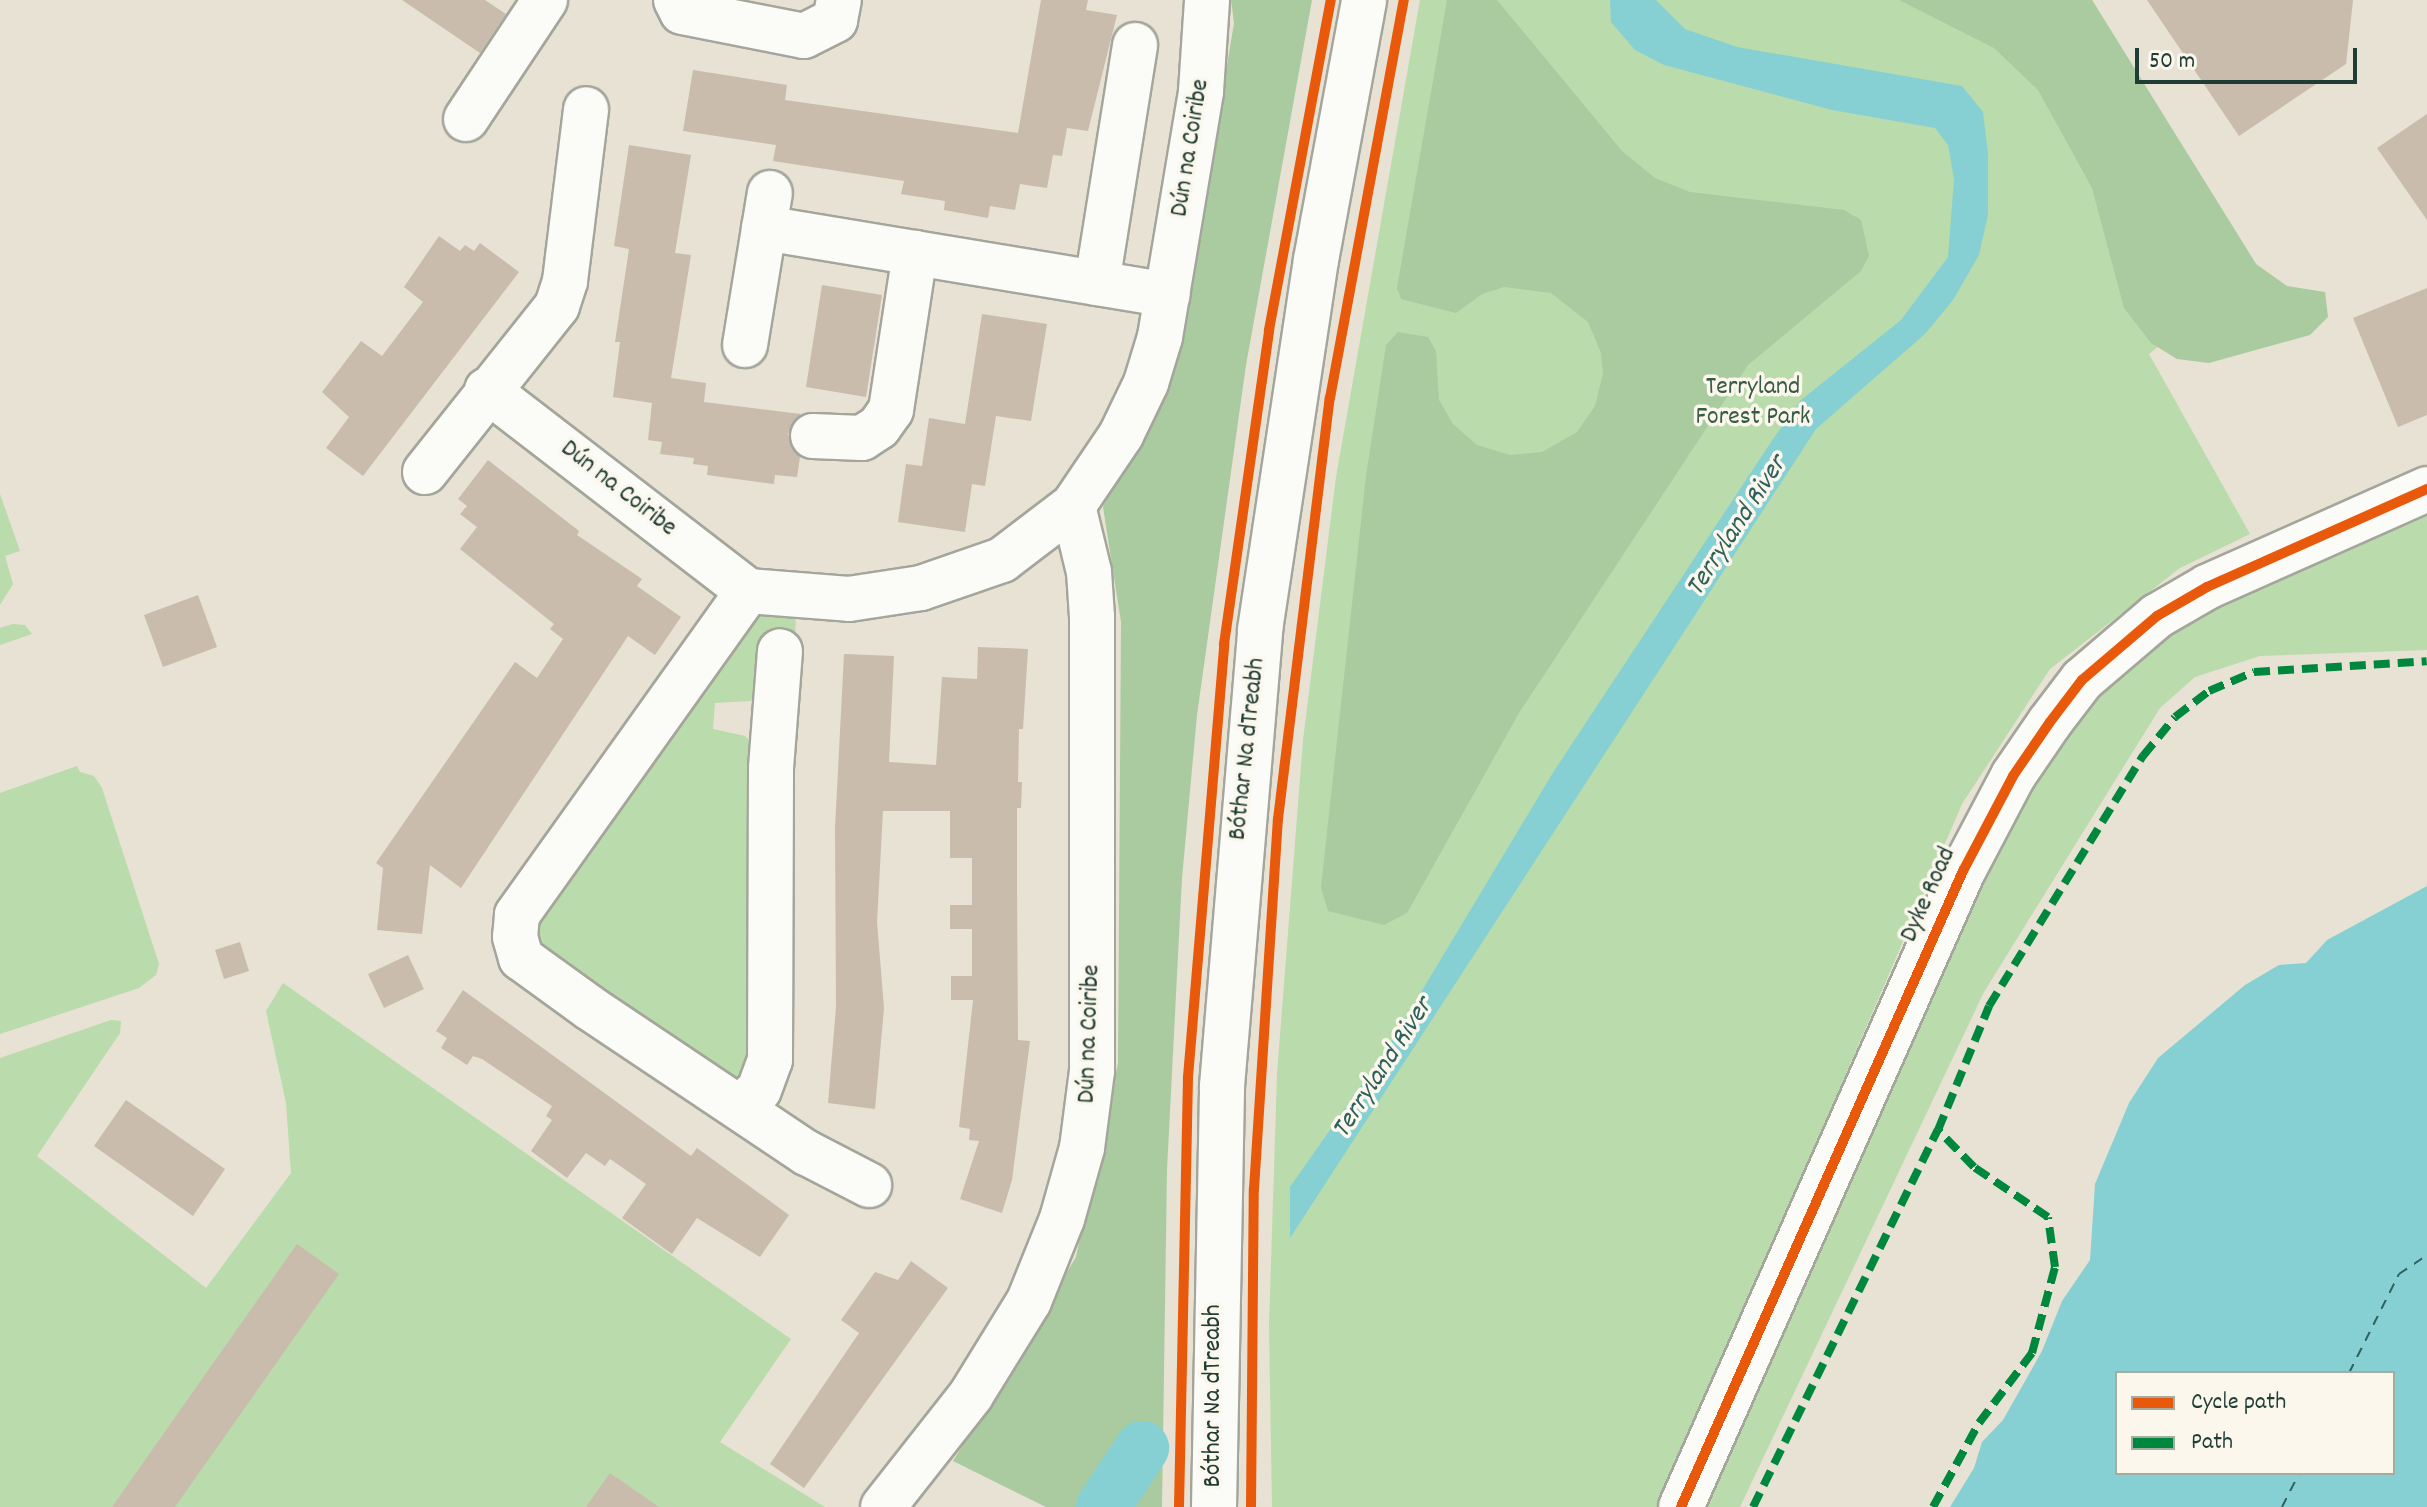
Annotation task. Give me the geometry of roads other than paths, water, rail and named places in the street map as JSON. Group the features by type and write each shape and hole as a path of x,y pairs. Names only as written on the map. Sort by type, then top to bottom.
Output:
{"main road":[{"path":"466,119 545,0"},
{"path":"676,0 682,12 804,36 835,20 839,0"},
{"name":"Dún na Coiribe","path":"487,390 748,591 849,599 921,588 1002,560 1073,506 1121,435 1146,383 1167,295 1201,91 1207,0"},
{"name":"Bóthar Na dTreabh","path":"1214,1507 1222,1086 1248,752 1283,462 1364,0"},
{"path":"1097,283 1135,45"},
{"path":"425,472 487,390 557,306 565,281 586,109"},
{"path":"745,345 767,211 915,253 1167,295"},
{"path":"813,436 862,438 879,427 891,410 915,253"},
{"name":"Dyke Road","path":"1681,1507 1963,871 2013,776 2050,722 2092,671 2157,616 2207,587 2427,489"},
{"name":"Dún na Coiribe","path":"883,1507 971,1395 1029,1301 1071,1195 1082,1148 1092,1071 1092,617 1089,572 1073,506"},
{"path":"748,591 517,915 515,937 521,958 807,1153 869,1185"},
{"path":"740,1107 759,1090 770,1060 771,768 780,651"}],"water":[{"path":"1610,0 1656,0 1685,29 1737,47 1962,86 1983,112 1988,153 1988,215 1979,255 1953,300 1925,334 1816,429 1290,1238 1290,1187 1388,1047 1554,771 1773,439 1801,400 1901,320 1948,257 1954,179 1948,145 1935,128 1832,110 1664,65 1635,50 1611,22"},
{"path":"2427,886 2427,1507 1950,1507 1974,1468 1982,1442 2003,1420 2042,1351 2062,1301 2090,1260 2095,1184 2129,1103 2158,1058 2245,985 2279,965 2306,963 2327,940"}],"waterway":[{"name":"Terryland River","path":"1103,1507 1142,1448"}],"park label":[{"name":"Terryland Forest Park","path":"1753,403"}]}
